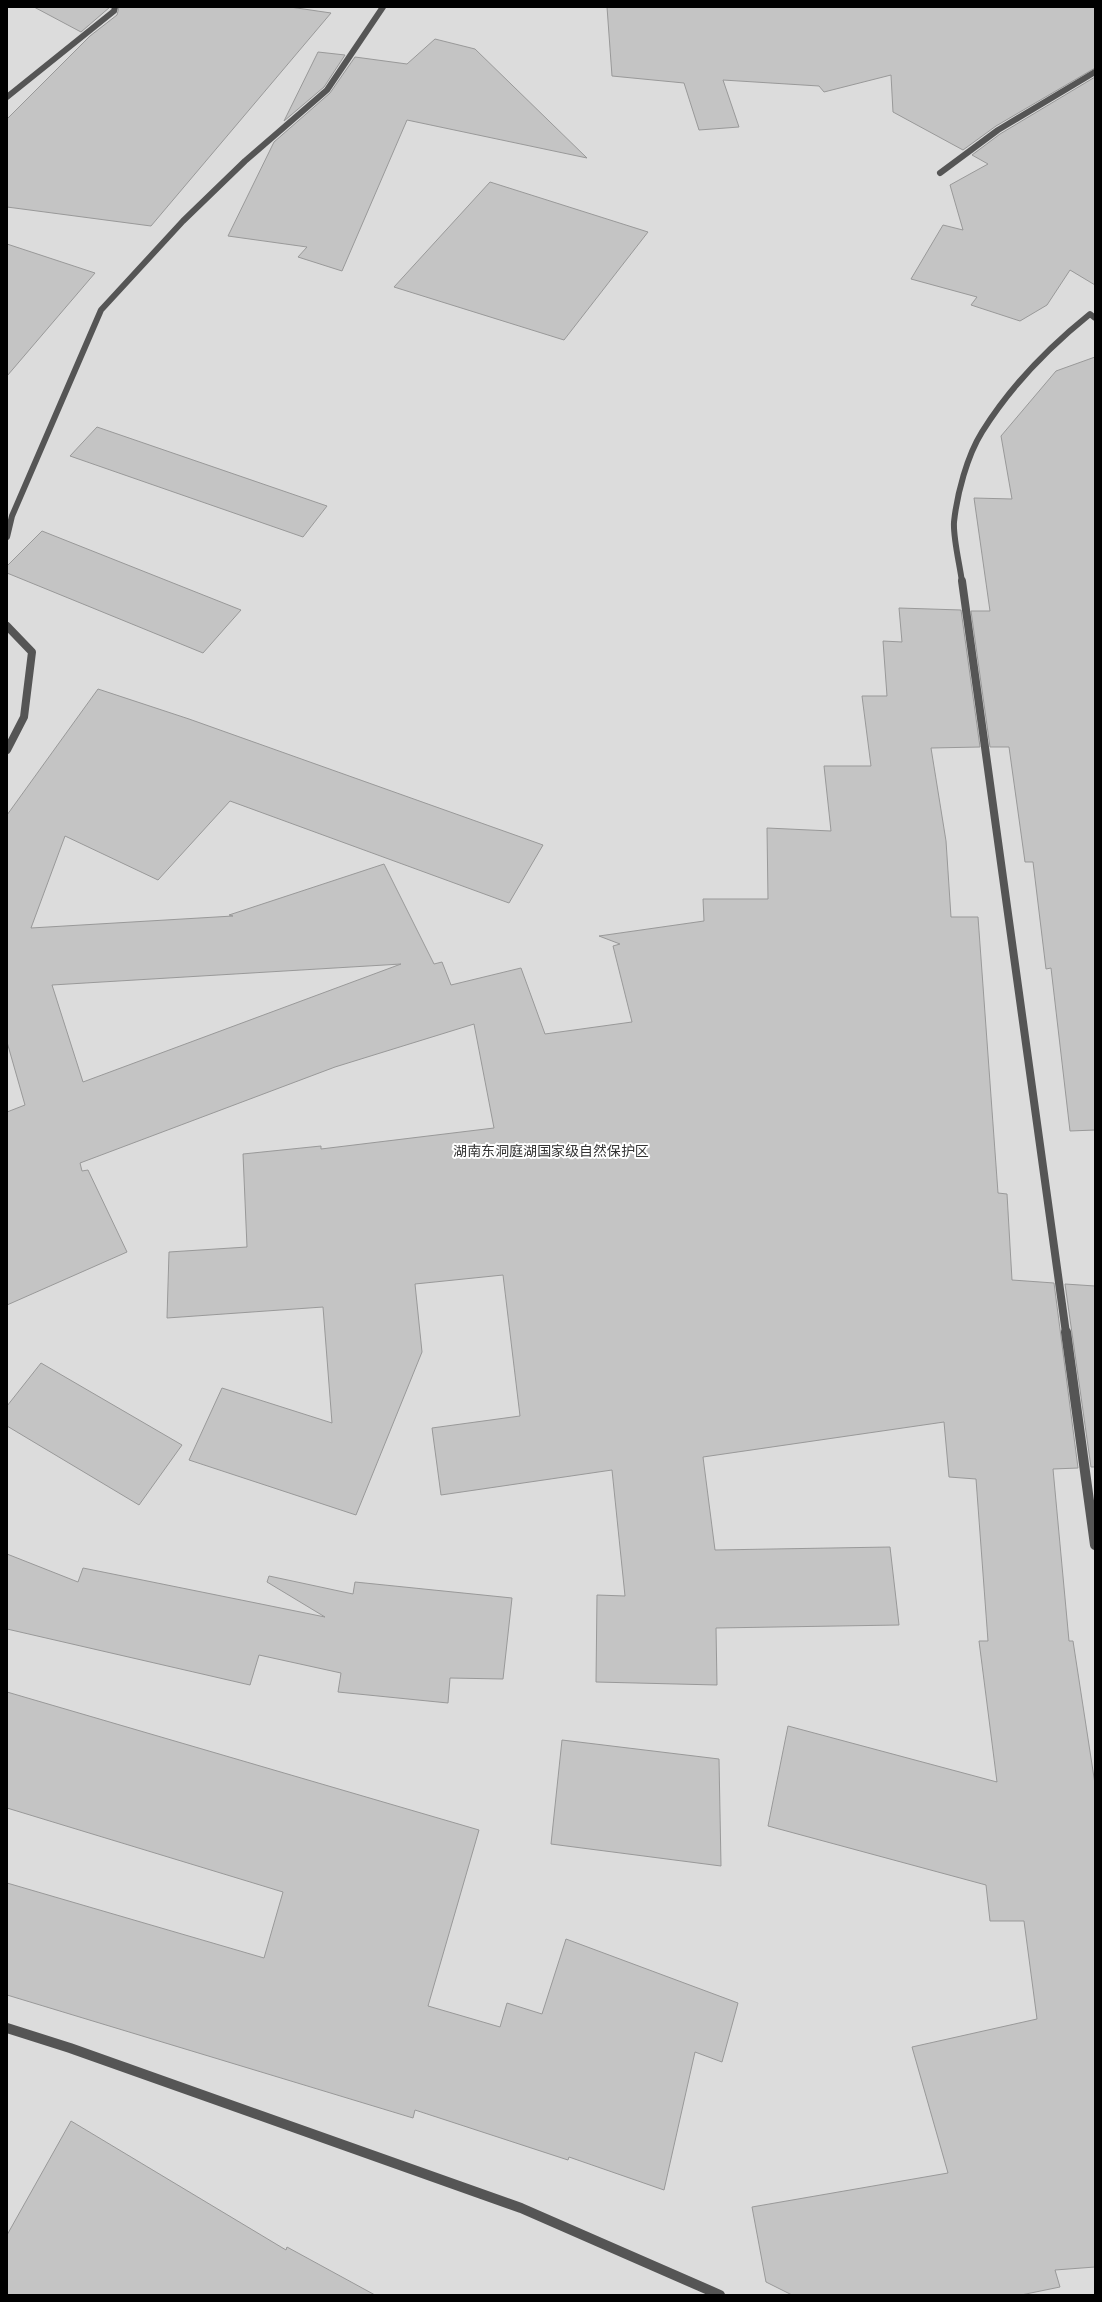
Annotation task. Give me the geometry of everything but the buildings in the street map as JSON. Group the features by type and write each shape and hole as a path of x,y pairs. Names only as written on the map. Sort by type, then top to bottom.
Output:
{"street":[{"path":"7,97 114,11 115,7"},
{"path":"7,537 12,516 57,408 102,310 189,215 245,161 327,90 383,7"},
{"path":"940,173 998,130 1095,72"},
{"path":"1095,318 1090,314 1063,336 1018,383 981,433 964,477 954,523 1095,1545"},
{"path":"7,626 32,652 24,717 7,750"},
{"path":"7,2028 521,2208 720,2295"}],"green space":[{"name":"湖南东洞庭湖国家级自然保护区","path":"7,7 1095,7 1095,2295 7,2295"}]}
